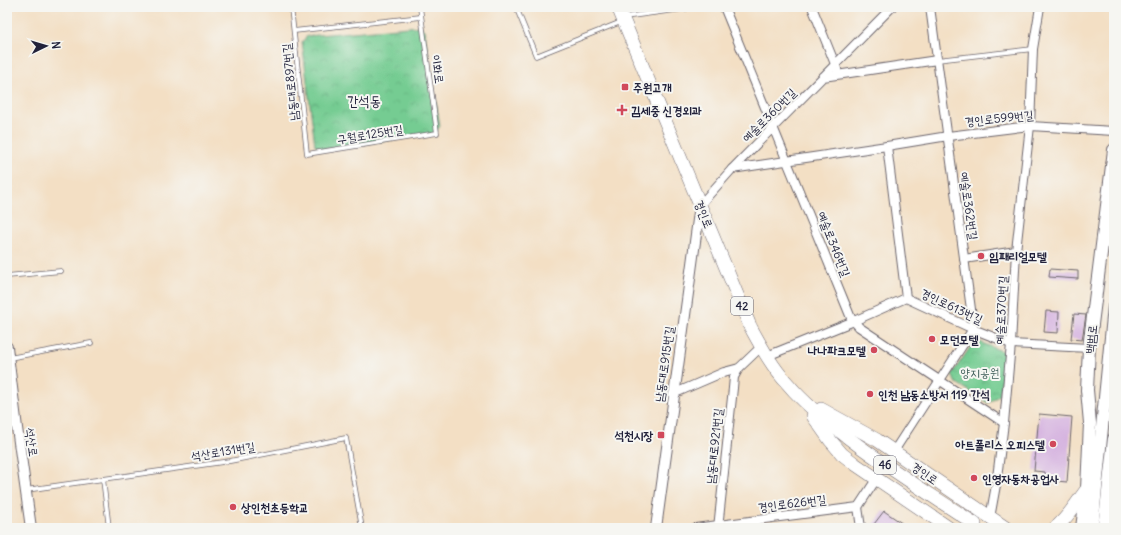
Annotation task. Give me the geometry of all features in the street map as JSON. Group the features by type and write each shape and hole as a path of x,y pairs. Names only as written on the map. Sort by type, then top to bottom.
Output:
{"main road":[{"name":"경인로","path":"621,15 750,326 764,352 787,384 827,422 867,452 978,526"},
{"name":"백범로","path":"1082,528 1090,423 1087,390 1089,348 1114,150"},
{"name":"백범로","path":"1092,528 1114,307"},
{"name":"경인로","path":"800,398 852,426 894,452 1006,528"},
{"name":"경인로","path":"800,398 842,454 949,528"},
{"path":"1104,528 1114,438"},
{"path":"1055,528 1072,510 1086,489"},
{"path":"1106,512 1109,521 1114,528"},
{"path":"978,526 985,515"}],"street":[{"name":"예술로346번길","path":"724,7 851,318 859,327 1004,423"},
{"path":"812,7 839,74"},
{"name":"예술로360번길","path":"732,169 892,7"},
{"name":"예술로362번길","path":"930,7 973,329"},
{"name":"예술로370번길","path":"985,515 996,486 1004,423 1012,344 1016,251 1030,126 1033,49 1040,7"},
{"path":"823,77 937,60"},
{"name":"경인로599번길","path":"732,169 948,136 1030,126 1114,131"},
{"path":"887,146 906,298"},
{"path":"700,204 732,169"},
{"name":"남동대로915번길","path":"656,528 700,204"},
{"path":"964,259 1016,251"},
{"name":"경인로613번길","path":"764,352 854,321 906,298 973,329 1012,344 1089,348"},
{"path":"894,452 973,329"},
{"name":"석산로","path":"7,347 7,359 31,528"},
{"path":"674,394 724,372 740,368 764,352"},
{"name":"남동대로921번길","path":"718,526 733,382 734,377 740,368"},
{"path":"861,528 858,507 877,478"},
{"name":"경인로626번길","path":"695,528 858,507"}],"lane":[{"name":"남동대로897번길","path":"291,7 307,154"},
{"name":"이화로","path":"420,7 437,133"},
{"path":"516,7 536,56 621,15 697,7"},
{"path":"294,31 421,17"},
{"path":"937,60 1033,49"},
{"name":"구월로125번길","path":"307,154 437,133"},
{"path":"7,276 61,271"},
{"path":"7,359 91,343"},
{"name":"석산로131번길","path":"25,490 230,460 346,438 362,528"},
{"path":"103,479 109,528"}],"green space":[{"path":"420,26 424,30 440,126 435,133 321,150 315,145 302,42 307,36"},
{"name":"양지공원","path":"975,340 1004,352 1000,395 988,403 955,382 952,374"}],"building":[{"path":"1050,269 1078,271 1078,279 1049,277"},
{"path":"1046,311 1059,312 1058,333 1044,332"},
{"path":"1074,314 1086,315 1082,340 1071,339"},
{"name":"아트폴리스 오피스텔","path":"1039,414 1072,417 1067,482 1045,480 1045,472 1034,471"},
{"path":"884,511 909,528 871,528"}],"place":[{"name":"주원고개","path":"625,87"},
{"name":"김세중 신경외과","path":"622,110"},
{"name":"임패리얼모텔","path":"981,256"},
{"name":"모던모텔","path":"932,339"},
{"name":"나나파크모텔","path":"874,350"},
{"name":"인천 남동소방서 119 간석","path":"870,394"},
{"name":"석천시장","path":"661,435"},
{"name":"아트폴리스 오피스텔","path":"1053,444"},
{"name":"인영자동차공업사","path":"974,478"},
{"name":"상인천초등학교","path":"233,507"}],"district":[{"name":"간석동","path":"364,101"}]}
